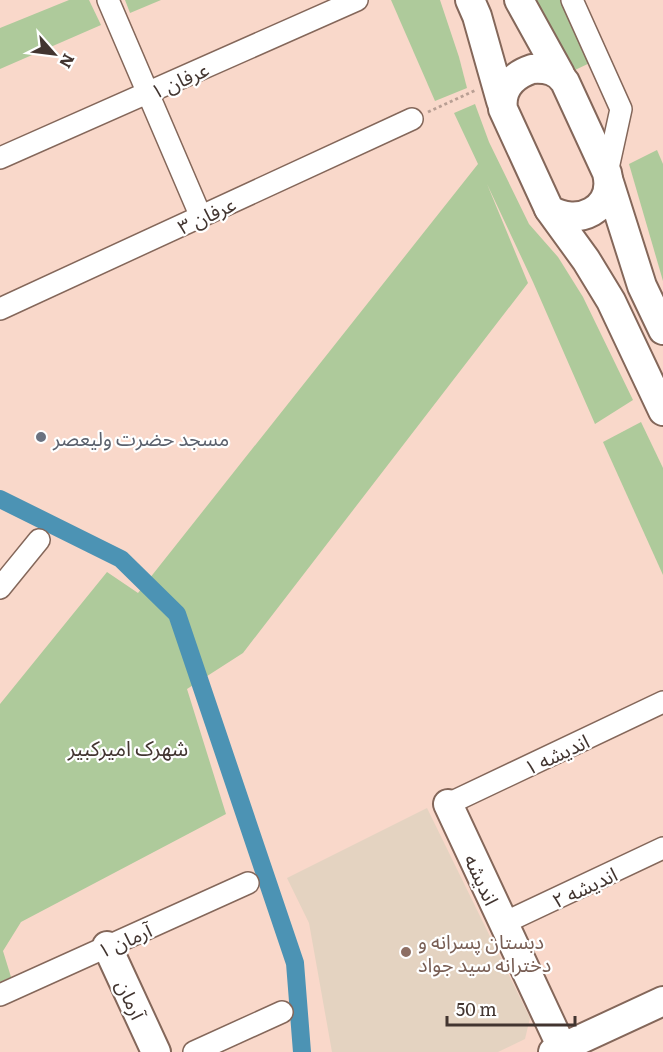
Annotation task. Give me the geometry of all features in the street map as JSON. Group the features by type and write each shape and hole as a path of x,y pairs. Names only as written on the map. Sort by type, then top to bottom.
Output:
{"main road":[{"path":"470,0 477,16 502,109 549,209 586,260 611,301 663,411"},
{"path":"519,0 565,82 608,177 642,286 663,330"},
{"path":"499,91 524,72 542,69 560,74"},
{"path":"549,209 556,214 574,218 591,212 604,199 608,177"},
{"name":"اندیشه","path":"448,804 504,923 560,1051"},
{"name":"آرمان","path":"107,946 156,1052"},
{"path":"560,1051 663,1001"}],"street":[{"path":"108,0 201,217"},
{"name":"عرفان ۱","path":"0,158 357,0"},
{"path":"572,0 621,109 608,177"},
{"name":"عرفان ۳","path":"0,309 412,119"},
{"path":"0,588 39,540"},
{"name":"اندیشه ۱","path":"448,804 663,702"},
{"name":"اندیشه ۲","path":"504,923 663,848"},
{"name":"آرمان ۱","path":"0,995 248,883"},
{"path":"194,1052 282,1012"}],"path":[{"path":"412,119 499,91"}],"shaded area":[{"name":"دبستان پسرانه و دخترانه سید جواد","path":"427,808 530,1018 525,1039 498,1052 332,1052 309,923 287,878"}],"green space":[{"path":"69,0 89,0 101,25 0,69 0,28"},
{"path":"125,0 161,0 130,13"},
{"path":"391,0 440,0 467,88 435,101"},
{"path":"531,0 564,0 594,61 575,70 542,21"},
{"path":"475,104 489,142 529,224 558,257 583,297 633,400 595,424 487,184 528,283 243,653 187,689 226,814 21,922 3,951 11,977 0,982 0,704 107,572 138,593 478,164 454,113"},
{"path":"657,150 663,164 663,281 629,164"},
{"path":"641,422 663,468 663,575 603,442"}],"waterway":[{"path":"0,499 121,559 177,614 295,963 302,1052"}],"place":[{"name":"مسجد حضرت ولیعصر","path":"41,437"},
{"name":"دبستان پسرانه و دخترانه سید جواد","path":"406,952"}],"district":[{"name":"شهرک امیرکبیر","path":"128,746"}]}
